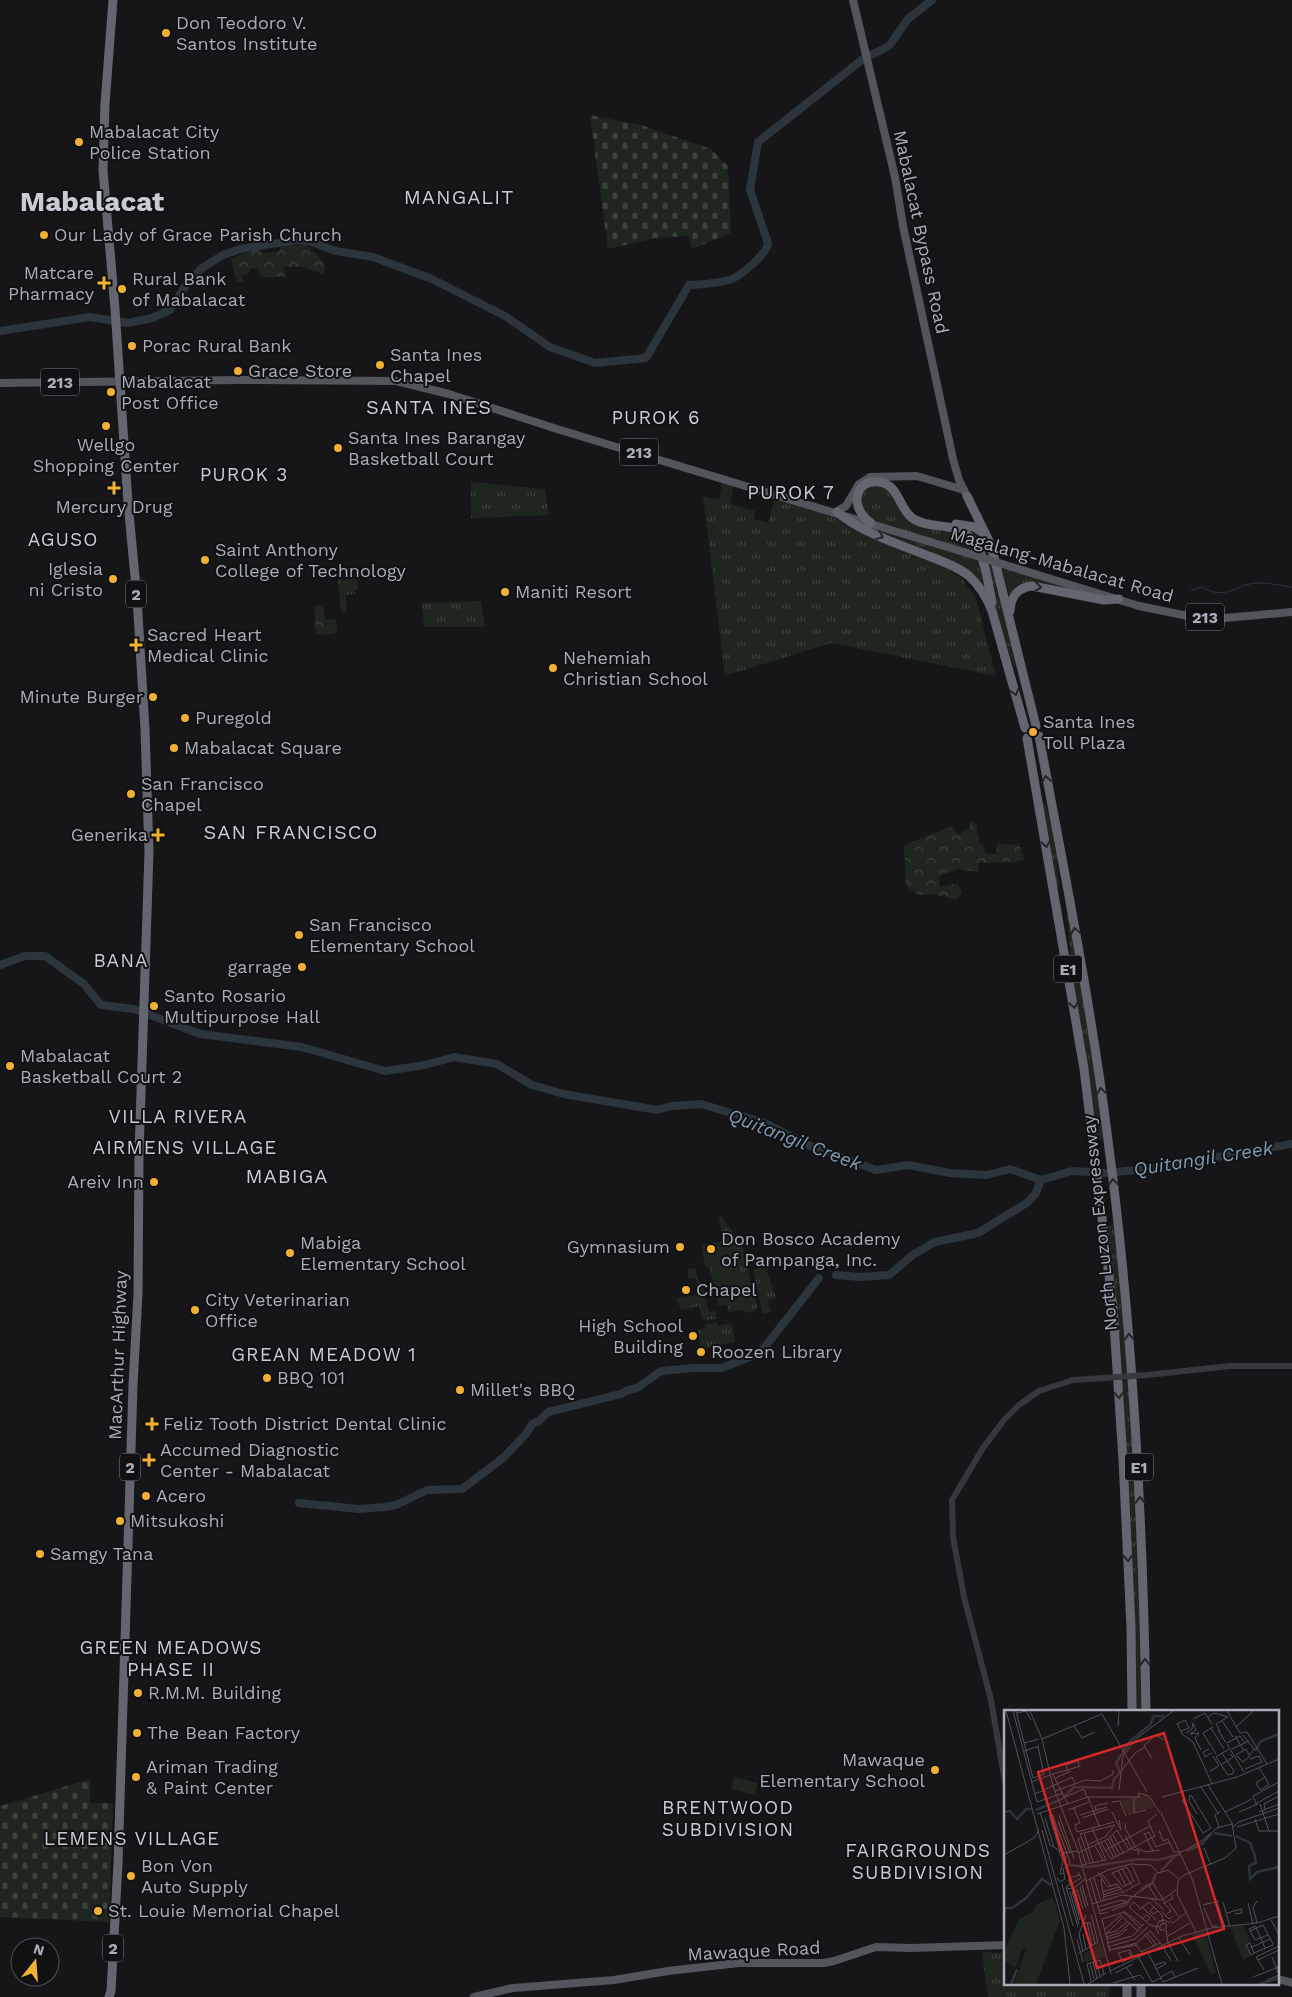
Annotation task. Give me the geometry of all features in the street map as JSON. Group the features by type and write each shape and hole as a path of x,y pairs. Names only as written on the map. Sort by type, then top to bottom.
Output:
{"highway":[{"name":"MacArthur Highway","path":"112,1995 138,1294 143,1028 149,852 145,728 137,598 119,380 116,309 103,170 113,0"},
{"path":"879,476 895,484 917,515 928,519 974,526 987,536"},
{"path":"871,523 858,510 857,497 860,490 866,484 880,482 892,487 905,510 913,518 924,523 959,529 968,533 978,546 1025,728"},
{"path":"965,493 987,536 998,570 1036,726"},
{"path":"834,512 862,528 963,572 976,583 985,596 998,629"},
{"path":"1010,616 1011,602 1014,595 1019,590 1028,586 1038,586 1104,600 1119,599"},
{"name":"North Luzon Expressway","path":"1038,736 1078,946 1108,1140 1118,1224 1127,1306 1138,1458 1146,1710"},
{"name":"North Luzon Expressway","path":"1027,738 1063,941 1094,1142 1113,1309 1131,1627 1132,1710"},
{"path":"1126,1997 1127,1984"},
{"path":"1141,1984 1141,1997"}],"main road":[{"name":"Mabalacat Bypass Road","path":"853,0 895,177 903,226 956,471 965,493"},
{"name":"213","path":"0,383 119,380 392,380 449,394 550,427 834,512"},
{"path":"941,482 949,480 956,471"},
{"path":"834,512 846,506 862,480 870,477 912,476 941,482 965,493"},
{"path":"896,480 922,482 965,493"},
{"name":"Magalang-Mabalacat Road","path":"834,512 1119,599 1188,616 1224,618 1292,612"},
{"name":"Mawaque Road","path":"474,1997 514,1988 614,1980 668,1971 739,1963 824,1963 876,1947 912,1948 1004,1945"}],"street":[{"path":"1004,1776 991,1700 964,1597 953,1536 952,1500 983,1448 1019,1404 1039,1391 1073,1380 1148,1375 1230,1366 1292,1366"}],"green space":[{"path":"590,115 644,126 711,149 728,166 731,233 692,249 688,236 655,238 608,249"},
{"path":"307,245 325,264 324,274 303,267 284,267 285,277 261,277 258,268 249,269 250,273 242,275 243,282 237,282 231,258 259,248 262,253 279,252 281,246"},
{"path":"723,481 734,485 730,504 755,511 754,519 768,523 775,499 824,513 947,569 962,579 976,598 996,676 831,643 725,676 703,496 719,500"},
{"path":"471,482 545,489 549,515 471,518"},
{"path":"868,486 886,486 904,512 962,532 977,554 866,517 859,497"},
{"path":"854,522 979,561 988,598 976,581"},
{"path":"973,531 985,538 1016,653 1016,666 1014,666 1003,642 982,550"},
{"path":"1002,568 1065,588 1064,591 1046,586 1009,595"},
{"path":"357,579 358,590 355,590 355,594 346,595 347,612 341,612 338,580"},
{"path":"481,601 485,627 424,627 422,603"},
{"path":"323,605 325,620 336,619 337,633 316,635 314,606"},
{"path":"1043,801 1051,822 1059,888 1056,888 1042,819"},
{"path":"969,821 976,823 979,843 984,845 985,853 996,854 997,843 1011,845 1019,843 1024,860 979,863 978,872 958,869 939,876 940,887 958,883 962,893 957,900 933,894 919,895 906,886 904,845 952,826 958,835 970,827"},
{"path":"1066,906 1088,1022 1096,1080 1103,1139 1096,1141 1072,974"},
{"path":"722,1216 743,1249 757,1306 755,1311 744,1313 743,1310 728,1312 727,1304 719,1306 709,1267 705,1267 701,1245 723,1241 719,1217"},
{"path":"1113,1225 1129,1374 1122,1374 1106,1226"},
{"path":"734,1241 746,1301 719,1306 707,1246"},
{"path":"766,1267 776,1298 768,1300 771,1312 763,1314 753,1270"},
{"path":"695,1268 700,1286 702,1285 709,1312 716,1311 716,1319 703,1320 699,1306 681,1310 676,1298 700,1295 696,1278 689,1279 687,1269"},
{"path":"717,1322 718,1326 732,1323 735,1342 701,1349 698,1330 705,1328 705,1325"},
{"path":"1130,1380 1143,1710 1135,1710 1128,1479 1122,1381"},
{"path":"734,1777 758,1783 755,1795 731,1789"},
{"path":"90,1779 90,1803 113,1803 109,1922 0,1917 0,1806"},
{"path":"982,1952 1004,1953 1004,1984 1109,1984 1109,1997 988,1997"}],"waterway":[{"path":"0,331 90,317 128,323 152,318 170,310 186,285 202,268 223,255 240,249 297,240 309,241 336,251 373,257 432,279 505,316 550,347 595,363 646,358 689,285 709,284 734,278 752,265 766,248 768,243 750,190 758,142 863,59 889,46 908,19 932,0"},
{"path":"1191,590 1202,587 1217,593 1230,591 1248,584 1260,583 1292,587"},
{"name":"Quitangil Creek","path":"0,965 25,956 45,956 84,984 101,1005 134,1009 200,1034 302,1047 385,1071 425,1065 454,1057 497,1064 532,1085 564,1094 657,1110 672,1106 701,1104 765,1123 810,1146 876,1170 908,1165 950,1173 987,1175 1010,1169 1041,1180 1072,1171 1105,1173 1147,1169 1292,1144"},
{"path":"836,1275 860,1277 889,1275 914,1254 935,1242 978,1233 1028,1202 1036,1193 1041,1180"},
{"path":"299,1503 359,1509 385,1507 396,1505 427,1490 462,1489 503,1458 526,1434 532,1424 539,1421 548,1412 621,1394 637,1388 661,1371 722,1368 760,1353 819,1278"}],"place":[{"name":"Don Teodoro V. Santos Institute","path":"166,33"},
{"name":"Mabalacat City Police Station","path":"79,142"},
{"name":"Our Lady of Grace Parish Church","path":"44,235"},
{"name":"Matcare Pharmacy","path":"104,283"},
{"name":"Rural Bank of Mabalacat","path":"122,289"},
{"name":"Porac Rural Bank","path":"132,346"},
{"name":"Santa Ines Chapel","path":"380,365"},
{"name":"Grace Store","path":"238,371"},
{"name":"Mabalacat Post Office","path":"111,392"},
{"name":"Wellgo Shopping Center","path":"106,426"},
{"name":"Santa Ines Barangay Basketball Court","path":"338,448"},
{"name":"Mercury Drug","path":"114,488"},
{"name":"Saint Anthony College of Technology","path":"205,560"},
{"name":"Iglesia ni Cristo","path":"113,579"},
{"name":"Maniti Resort","path":"505,592"},
{"name":"Sacred Heart Medical Clinic","path":"136,645"},
{"name":"Nehemiah Christian School","path":"553,668"},
{"name":"Minute Burger","path":"153,697"},
{"name":"Puregold","path":"185,718"},
{"name":"Santa Ines Toll Plaza","path":"1033,732"},
{"name":"Mabalacat Square","path":"174,748"},
{"name":"San Francisco Chapel","path":"131,794"},
{"name":"Generika","path":"158,835"},
{"name":"San Francisco Elementary School","path":"299,935"},
{"name":"garrage","path":"302,967"},
{"name":"Santo Rosario Multipurpose Hall","path":"154,1006"},
{"name":"Mabalacat Basketball Court 2","path":"10,1066"},
{"name":"Areiv Inn","path":"154,1182"},
{"name":"Gymnasium","path":"680,1247"},
{"name":"Don Bosco Academy of Pampanga, Inc.","path":"711,1249"},
{"name":"Mabiga Elementary School","path":"290,1253"},
{"name":"Chapel","path":"686,1290"},
{"name":"City Veterinarian Office","path":"195,1310"},
{"name":"High School Building","path":"693,1336"},
{"name":"Roozen Library","path":"701,1352"},
{"name":"BBQ 101","path":"267,1378"},
{"name":"Millet's BBQ","path":"460,1390"},
{"name":"Feliz Tooth District Dental Clinic","path":"152,1424"},
{"name":"Accumed Diagnostic Center - Mabalacat","path":"149,1460"},
{"name":"Acero","path":"146,1496"},
{"name":"Mitsukoshi","path":"120,1521"},
{"name":"Samgy Tana","path":"40,1554"},
{"name":"R.M.M. Building","path":"138,1693"},
{"name":"The Bean Factory","path":"137,1733"},
{"name":"Mawaque Elementary School","path":"935,1770"},
{"name":"Ariman Trading & Paint Center","path":"136,1777"},
{"name":"Bon Von Auto Supply","path":"131,1876"},
{"name":"St. Louie Memorial Chapel","path":"98,1911"}],"district":[{"name":"MANGALIT","path":"459,197"},
{"name":"Mabalacat","path":"92,201"},
{"name":"SANTA INES","path":"429,407"},
{"name":"PUROK 6","path":"656,417"},
{"name":"PUROK 3","path":"244,474"},
{"name":"PUROK 7","path":"791,492"},
{"name":"AGUSO","path":"63,539"},
{"name":"SAN FRANCISCO","path":"291,832"},
{"name":"BANA","path":"121,960"},
{"name":"VILLA RIVERA","path":"178,1116"},
{"name":"AIRMENS VILLAGE","path":"185,1147"},
{"name":"MABIGA","path":"287,1176"},
{"name":"GREAN MEADOW 1","path":"324,1354"},
{"name":"GREEN MEADOWS PHASE II","path":"171,1658"},
{"name":"BRENTWOOD SUBDIVISION","path":"728,1818"},
{"name":"LEMENS VILLAGE","path":"132,1838"},
{"name":"FAIRGROUNDS SUBDIVISION","path":"918,1861"}]}
